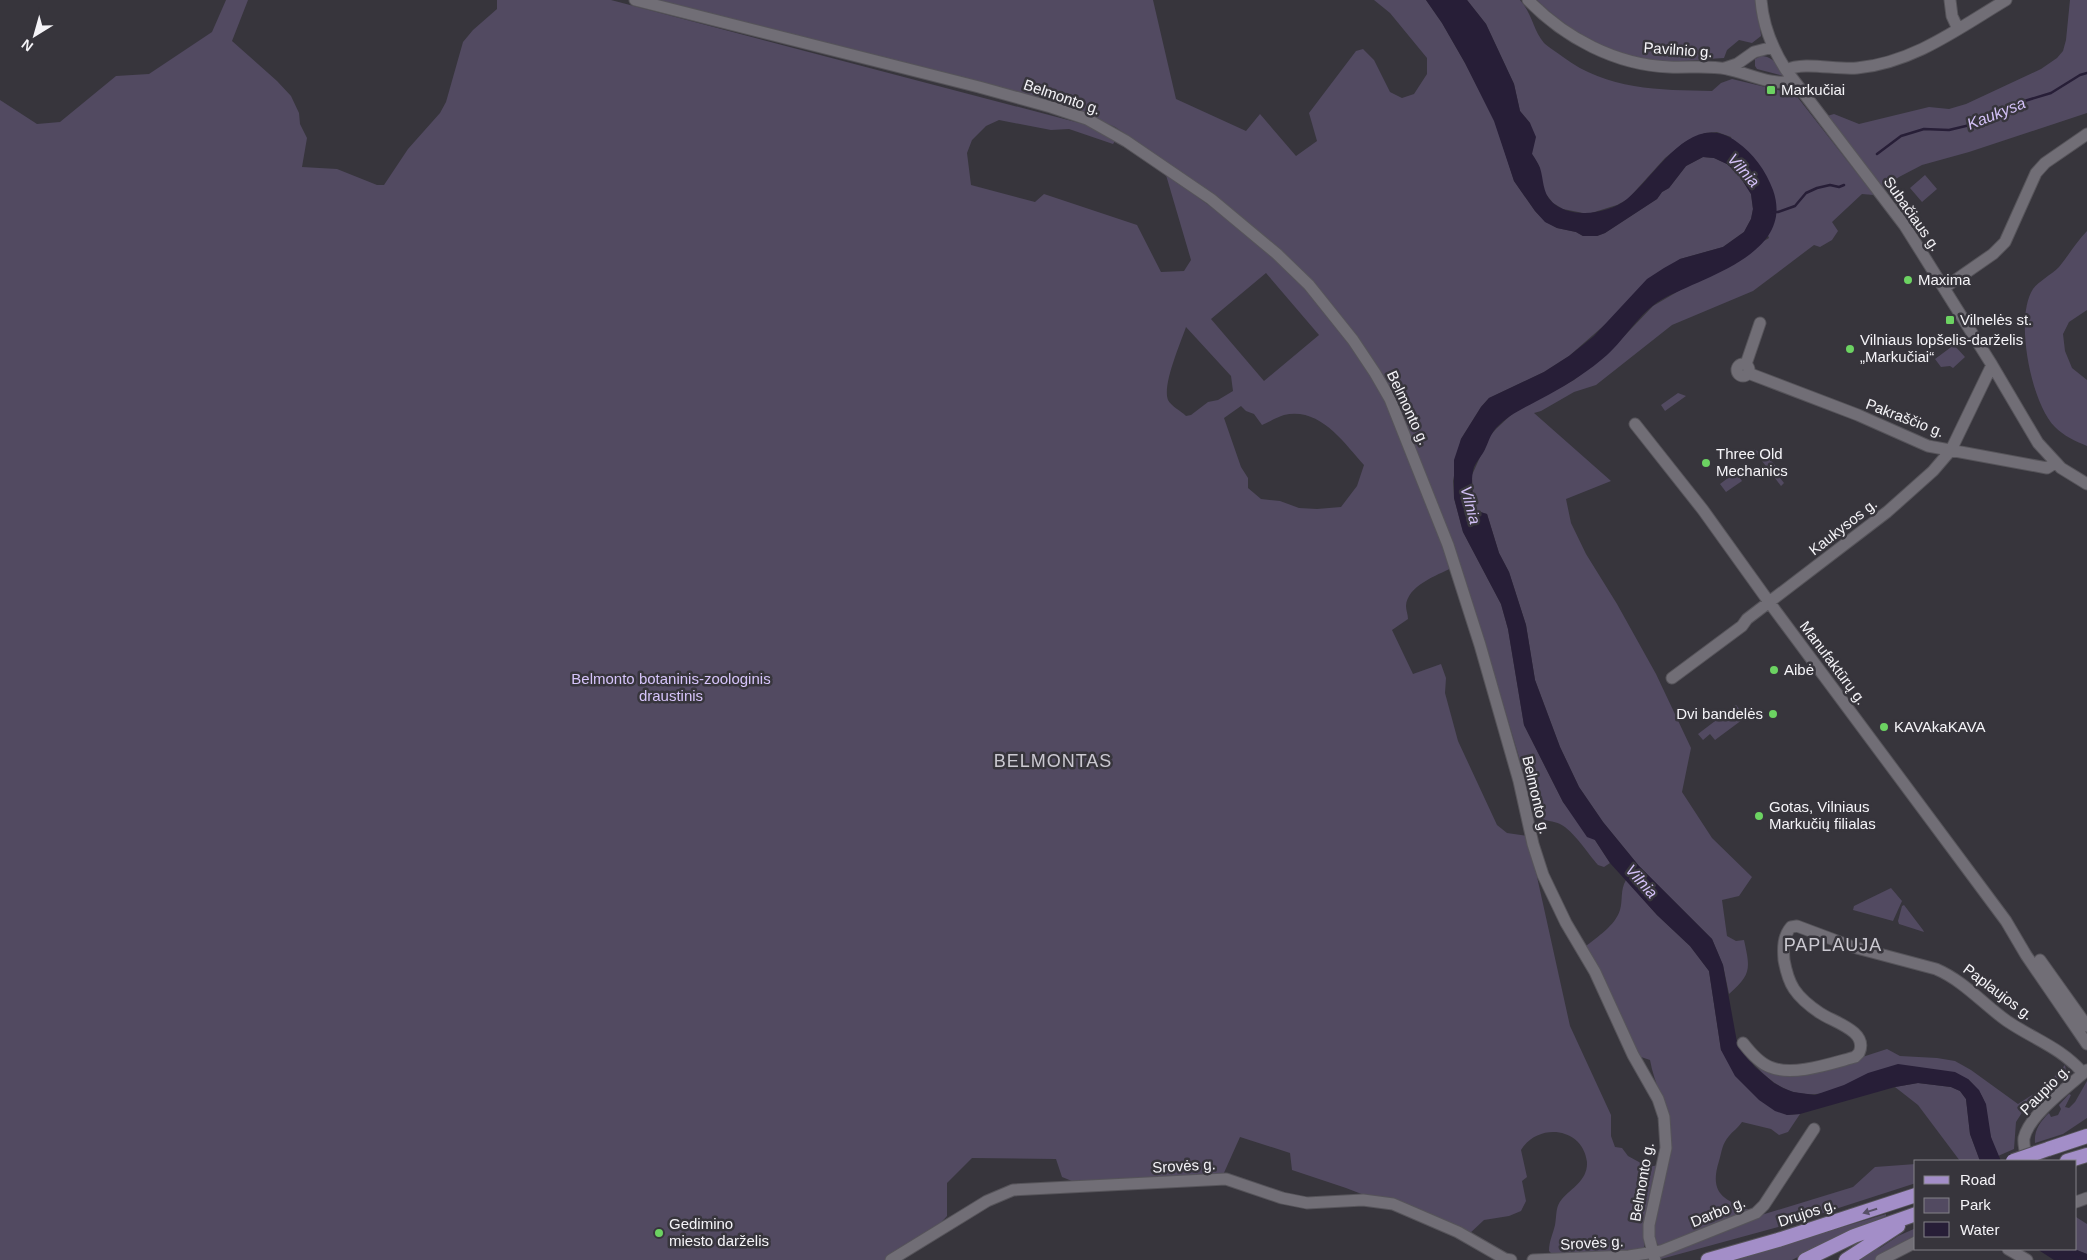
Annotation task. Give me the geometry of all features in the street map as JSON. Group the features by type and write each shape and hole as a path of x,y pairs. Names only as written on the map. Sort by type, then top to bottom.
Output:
{"main road":[{"path":"2016,1160 2087,1136"},
{"path":"2070,1160 2087,1154"},
{"name":"Drujos g.","path":"1708,1260 1778,1240 1914,1196"},
{"path":"1805,1260 1854,1236 1914,1215"},
{"path":"1846,1260 1914,1215"}],"street":[{"name":"Belmonto g.","path":"635,0 979,87 1087,119 1126,140 1211,199 1277,254 1309,285 1376,373 1394,408 1448,545 1482,650 1516,772 1533,844 1543,875 1566,922 1595,972 1633,1055 1658,1099 1664,1117 1666,1148 1649,1225 1649,1237 1654,1256"},
{"name":"Pavilnio g.","path":"1528,0 1560,29 1592,47 1628,60 1668,67 1724,68 1783,83 1793,80"},
{"name":"Subačiaus g.","path":"1761,0 1765,26 1772,47 1786,70 1905,226 1992,364 2038,443 2055,463 2071,476 2087,484"},
{"path":"1950,0 1952,16 1958,29"},
{"path":"1786,70 1800,65 1817,68 1858,68 1899,59 1933,44 2006,0"},
{"name":"Pavilnio g.","path":"1724,68 1743,60 1754,52 1772,47"},
{"path":"1743,60 1747,73"},
{"path":"1944,288 1992,254 2005,242 2036,173 2045,163 2087,134"},
{"name":"Pakraščio g.","path":"1760,322 1747,369 1928,446 2047,468 2055,463"},
{"name":"Kaukysos g.","path":"1672,678 1742,626 1747,619 1886,512 1928,476 1951,450 1992,364"},
{"name":"Manufaktūrų g.","path":"1634,424 1670,467 2006,921 2032,950 2087,1026"},
{"name":"Manufaktūrų g.","path":"2006,921 2026,955 2087,1044"},
{"name":"Paplaujos g.","path":"1743,1043 1761,1061 1776,1069 1808,1068 1855,1057 1859,1053 1860,1041 1854,1032 1812,1006 1794,989 1787,976 1783,953 1784,939 1791,927 1797,926 1853,946 1949,974 2007,1021 2062,1052 2085,1072"},
{"name":"Paupio g.","path":"2028,1160 2024,1140 2027,1130 2041,1112 2085,1072"},
{"name":"Darbo g.","path":"1654,1256 1661,1251 1756,1213 1764,1205 1814,1129"},
{"name":"Srovės g.","path":"891,1260 987,1201 1013,1190 1226,1179 1282,1198 1307,1203 1363,1200 1393,1204 1458,1232 1505,1259 1511,1260"},
{"path":"1881,1260 1914,1243"},
{"path":"2010,1250 2027,1260"},
{"name":"Srovės g.","path":"1533,1260 1654,1256"}],"green space":[{"name":"Belmonto botaninis-zoologinis draustinis","path":"226,0 248,0 232,41 291,96 299,113 300,124 307,138 302,167 337,169 377,185 384,185 408,149 440,113 446,102 463,42 473,30 497,9 497,0 611,0 1087,125 1115,141 1113,144 1069,129 1051,130 999,120 986,126 972,140 967,153 971,185 1035,202 1044,194 1137,225 1161,272 1184,271 1191,260 1166,175 1265,250 1295,278 1323,309 1371,375 1391,412 1452,568 1424,582 1411,593 1406,606 1408,619 1392,630 1413,674 1441,664 1446,678 1445,693 1458,741 1497,825 1507,833 1528,836 1570,1026 1611,1115 1611,1136 1615,1147 1622,1148 1628,1156 1648,1167 1659,1165 1645,1226 1644,1248 1558,1260 1549,1251 1558,1205 1582,1179 1587,1168 1587,1162 1584,1150 1577,1141 1569,1135 1559,1132 1548,1132 1538,1135 1529,1141 1521,1150 1527,1177 1522,1181 1526,1201 1521,1211 1509,1216 1484,1220 1468,1235 1346,1188 1292,1170 1290,1153 1240,1137 1223,1175 1072,1181 1062,1177 1056,1159 972,1158 947,1183 947,1216 926,1239 890,1260 0,1260 0,100 37,124 60,122 116,76 149,74 212,32","holes":["1266,273 1319,335 1264,381 1211,319","1186,327 1231,376 1233,391 1218,400 1208,402 1191,415 1186,416 1168,400 1168,384","1241,406 1246,411 1254,414 1262,425 1284,415 1297,414 1309,416 1320,421 1330,428 1364,465 1357,486 1341,507 1299,508 1280,501 1261,499 1248,488 1248,478 1241,467 1224,418"]},
{"path":"650,0 1153,0 1176,99 1246,131 1260,114 1296,156 1317,141 1309,113 1356,51 1363,49 1374,60 1390,92 1402,98 1414,94 1427,74 1427,58 1390,13 1374,0 1426,0 1465,63 1495,121 1514,181 1535,211 1546,222 1557,228 1576,232 1583,236 1597,236 1605,233 1657,199 1662,192 1669,188 1686,166 1703,157 1714,158 1727,164 1739,175 1751,194 1753,209 1751,219 1744,232 1723,247 1680,259 1569,356 1544,372 1489,398 1481,407 1461,439 1453,481 1454,498 1463,532 1501,604 1508,629 1524,725 1563,802 1595,840 1610,863 1604,867 1598,865 1576,837 1565,827 1537,817 1488,654 1400,411 1303,272 1266,237 1115,127 1072,108 1030,95"},
{"path":"1467,0 1520,0 1527,10 1537,33 1546,45 1580,68 1616,82 1653,89 1712,91 1721,83 1732,79 1795,94 1874,195 1862,194 1832,222 1838,231 1832,240 1820,247 1814,245 1753,291 1672,325 1596,385 1574,392 1534,413 1611,481 1566,499 1571,523 1586,554 1617,604 1656,674 1691,748 1682,792 1712,838 1752,877 1739,896 1722,900 1727,936 1736,941 1744,940 1748,964 1742,981 1729,994 1723,965 1712,939 1639,866 1603,822 1579,787 1560,747 1535,680 1526,625 1509,572 1499,553 1487,514 1477,511 1473,502 1472,475 1489,437 1513,413 1574,380 1607,354 1653,306 1769,238 1731,137 1717,132 1705,133 1685,142 1665,158 1628,199 1617,205 1588,214 1563,209 1553,203 1545,193 1541,183 1540,168 1532,154 1530,123 1520,111 1514,84 1486,24"},
{"path":"1537,0 1757,0 1761,36 1752,43 1739,40 1727,50 1724,58 1680,61 1648,59 1613,50 1580,34"},
{"path":"2070,0 2087,0 2087,113 1969,152 1922,165 1899,177 1882,189 1827,116 1834,114 1859,124 1929,107 1949,109 1966,104 2041,69 2057,58 2063,51"},
{"path":"1761,56 1769,58 1778,65 1784,76 1757,69 1755,59"},
{"path":"1925,175 1937,189 1922,202 1910,188"},
{"path":"2087,231 2087,310 2069,322 2063,334 2065,351 2072,368 2087,380 2087,446 2062,433 2046,415 2032,380 2025,339 2025,319 2033,289 2059,267"},
{"path":"1954,345 1965,357 1953,368 1950,366 1941,367 1935,359"},
{"path":"1678,393 1686,396 1665,411 1661,405"},
{"path":"1753,449 1767,455 1777,468 1774,470 1784,483 1781,486"},
{"path":"1736,472 1742,481 1726,492 1720,484"},
{"path":"1736,705 1746,717 1715,740 1710,734 1703,740 1698,734"},
{"path":"1626,880 1657,915 1690,946 1709,971 1721,1050 1787,1115 1800,1114 1788,1132 1779,1135 1771,1129 1742,1122 1725,1142 1716,1172 1717,1188 1726,1199 1751,1210 1660,1247 1652,1237 1670,1153 1671,1141 1668,1121 1650,1060 1638,1056 1585,947 1605,931 1618,916"},
{"path":"1891,888 1902,901 1893,921 1853,910 1854,906"},
{"path":"1904,905 1924,932 1899,924 1898,921 1902,906"},
{"path":"1737,1042 1767,1068 1850,1061 1887,1049 1900,1056 1955,1061 1971,1070 2018,1104 2046,1086 2065,1065 2066,1071 2023,1111 2016,1122 2014,1149 1998,1156 1989,1127 1984,1100 1968,1079 1848,1085 1821,1094 1803,1094 1790,1091 1770,1079 1752,1062"},
{"path":"2087,1081 2087,1118 2063,1134 2035,1143 2038,1126 2043,1120 2049,1113 2051,1117 2058,1115 2061,1109 2059,1105 2069,1094 2071,1095 2065,1107 2069,1108 2075,1102"},
{"path":"1918,1083 1951,1087 1960,1091 1966,1099 1970,1134 1980,1160 1959,1160 1918,1105 1895,1087"},
{"path":"1914,1164 1914,1184 1789,1224 1661,1259 1659,1257 1758,1216 1853,1187 1875,1167"},
{"path":"1886,1214 1886,1216 1830,1240 1792,1260 1732,1260"},
{"path":"2077,1218 2087,1224 2087,1254 2077,1250"},
{"path":"1914,1229 1914,1241 1878,1260 1858,1260 1869,1251 1885,1243 1877,1250 1898,1236"}],"water":[{"name":"Vilnia","path":"1426,0 1467,0 1486,24 1514,84 1520,111 1530,123 1536,137 1532,154 1540,168 1546,194 1552,202 1562,209 1578,213 1593,213 1618,205 1627,199 1676,149 1690,139 1705,133 1720,134 1743,146 1763,169 1770,183 1773,190 1776,212 1771,231 1758,247 1741,261 1653,305 1614,348 1594,366 1502,422 1490,437 1485,450 1474,467 1472,489 1474,501 1477,511 1487,514 1499,553 1509,572 1526,625 1535,680 1560,747 1579,787 1603,822 1639,866 1712,939 1723,965 1737,1042 1755,1067 1783,1088 1793,1092 1815,1095 1844,1085 1868,1073 1898,1064 1955,1072 1968,1079 1979,1090 1986,1104 1991,1137 2001,1160 1980,1160 1970,1134 1966,1099 1960,1091 1951,1087 1918,1083 1895,1087 1800,1114 1787,1115 1775,1111 1759,1100 1735,1076 1721,1050 1709,971 1690,946 1657,915 1610,863 1595,840 1587,837 1563,802 1524,725 1508,629 1501,604 1463,532 1454,498 1454,460 1461,439 1481,407 1489,398 1544,372 1569,356 1594,336 1647,279 1680,259 1723,247 1744,232 1751,219 1753,209 1751,194 1739,175 1727,164 1714,158 1703,157 1686,166 1669,188 1662,192 1657,199 1605,233 1597,236 1583,236 1545,222 1514,181 1494,121 1465,63"},
{"path":"2039,1250 2077,1250 2087,1254 2087,1260 2054,1260"}],"waterway":[{"name":"Kaukysa","path":"1877,154 1901,136 1924,129 1949,130 1970,125 2008,106 2051,93 2080,75 2087,73"},
{"name":"Kaukysa","path":"1772,212 1778,212 1795,206 1806,193 1817,188 1830,185 1839,187 1844,185"}],"place":[{"name":"Markučiai","path":"1771,90"},
{"name":"Maxima","path":"1908,280"},
{"name":"Vilnelės st.","path":"1950,320"},
{"name":"Vilniaus lopšelis-darželis „Markučiai“","path":"1850,349"},
{"name":"Three Old Mechanics","path":"1706,463"},
{"name":"Aibė","path":"1774,670"},
{"name":"Dvi bandelės","path":"1773,714"},
{"name":"KAVAkaKAVA","path":"1884,727"},
{"name":"Gotas, Vilniaus Markučių filialas","path":"1759,816"},
{"name":"Gedimino miesto darželis","path":"659,1233"}],"district":[{"name":"BELMONTAS","path":"1053,761"},
{"name":"PAPLAUJA","path":"1833,945"}]}
